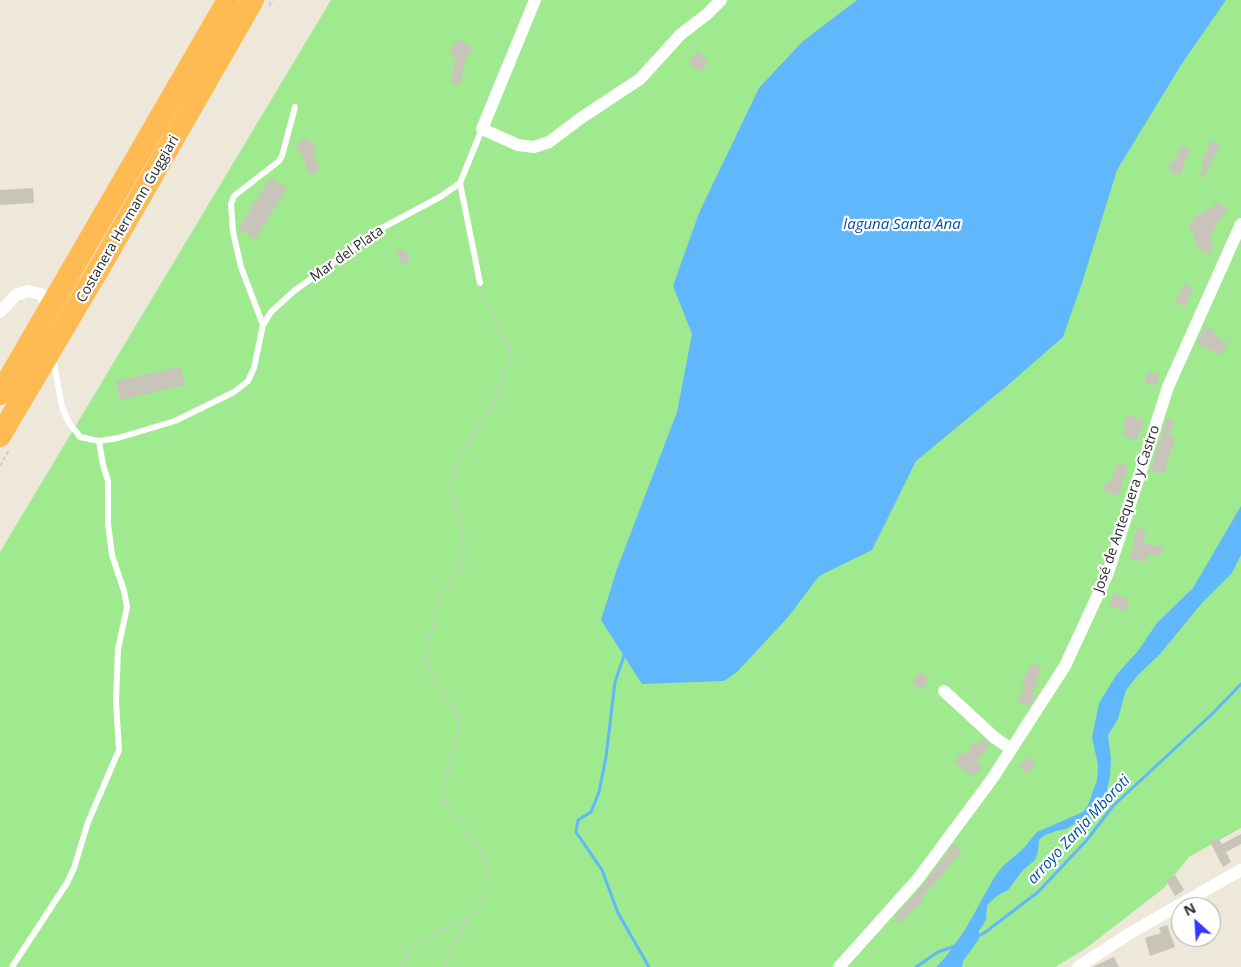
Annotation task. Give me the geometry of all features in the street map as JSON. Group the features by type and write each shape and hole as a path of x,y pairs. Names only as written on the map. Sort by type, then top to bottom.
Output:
{"highway":[{"name":"Costanera Hermann Guggiari","path":"0,394 228,0"},
{"name":"Costanera Hermann Guggiari","path":"0,436 253,0"}],"street":[{"path":"535,0 482,129 518,145 534,147 549,142 640,79 681,34 706,15 721,0"},
{"name":"José de Antequera y Castro","path":"839,967 917,880 992,779 1065,666 1108,573 1168,387 1241,224"},
{"path":"0,312 16,296 28,291 41,294 50,308"},
{"path":"944,691 995,738 1011,749"},
{"path":"1078,967 1140,928 1241,870"}],"lane":[{"path":"263,325 241,267 233,232 231,204 234,196 280,161 294,106"},
{"path":"480,283 460,183 482,129"},
{"name":"Mar del Plata","path":"99,441 118,438 175,421 234,392 248,380 254,368 263,325 271,312 302,285 380,229 440,197 460,183"},
{"path":"12,967 67,883 74,868 88,822 119,750 116,701 118,649 127,607 124,591 112,555 108,524 108,481 99,441 80,437 68,422 62,407 51,350"}],"path":[{"path":"446,967 446,960 472,914 490,890 489,874 480,850 444,800 443,790 459,728 459,721 453,707 433,679 428,666 426,652 440,598 458,572 464,548 451,484 453,473 494,401 508,367 510,353 484,300 480,283"},
{"path":"401,967 412,947 424,939 462,922 472,914"}],"green space":[{"path":"331,0 1241,0 1241,828 1189,857 1164,888 1085,949 1055,967 0,967 0,552"}],"water":[{"name":"laguna Santa Ana","path":"857,0 1226,0 1181,65 1117,170 1063,337 916,461 872,550 819,576 789,616 738,671 724,681 642,684 601,620 617,569 677,412 692,334 673,286 699,213 759,88 802,42"},
{"path":"1241,506 1241,555 1232,573 1202,603 1160,654 1138,675 1126,690 1118,719 1108,735 1111,760 1106,795 1092,818 1043,836 1039,840 1035,860 1023,870 1008,890 997,896 987,905 986,920 979,931 979,939 963,961 962,967 936,967 965,930 995,876 1003,866 1024,848 1037,832 1083,812 1088,805 1097,780 1098,765 1092,737 1099,703 1117,674 1138,651 1157,623 1193,588"}],"building":[{"path":"458,39 473,48 462,66 465,67 460,85 450,82 456,58 449,53"},
{"path":"697,51 709,61 700,72 688,62"},
{"path":"306,137 317,149 314,152 319,172 308,174 303,156 295,147"},
{"path":"1212,140 1220,144 1203,178 1200,177 1204,157"},
{"path":"1181,145 1190,149 1180,175 1169,172 1169,162 1175,162"},
{"path":"270,178 287,188 255,239 238,229"},
{"path":"33,188 34,203 0,205 0,190"},
{"path":"1216,202 1228,208 1222,218 1220,217 1209,241 1214,243 1210,254 1196,248 1198,243 1193,241 1196,234 1188,230 1195,216 1214,206"},
{"path":"405,250 410,261 402,265 395,251"},
{"path":"1184,284 1193,289 1185,307 1175,302"},
{"path":"1204,327 1216,330 1213,334 1228,343 1220,355 1197,343"},
{"path":"181,367 185,385 120,400 116,381"},
{"path":"1147,372 1159,374 1157,385 1145,383"},
{"path":"1128,414 1145,422 1136,441 1122,434 1126,426 1123,425"},
{"path":"1167,418 1174,420 1170,435 1175,438 1164,474 1150,470"},
{"path":"1118,463 1128,467 1118,496 1103,490 1106,482 1110,483"},
{"path":"1137,528 1146,530 1143,543 1163,547 1161,556 1148,554 1147,562 1130,559"},
{"path":"1115,593 1130,601 1124,612 1109,604"},
{"path":"1033,663 1042,669 1036,679 1039,681 1031,693 1036,696 1029,707 1017,700 1026,686 1021,683"},
{"path":"920,672 929,679 922,690 912,683"},
{"path":"983,738 990,744 976,762 982,767 974,777 954,762 962,752 966,755 974,742 979,745"},
{"path":"1028,757 1035,765 1027,774 1019,766"},
{"path":"1241,834 1241,844 1226,852 1231,862 1223,867 1210,842 1218,838 1222,844"},
{"path":"954,844 962,850 922,897 924,899 900,923 894,918 923,885"},
{"path":"1175,875 1184,890 1175,896 1166,880"},
{"path":"1167,925 1171,936 1171,947 1175,947 1150,956 1145,938 1161,933 1159,928"},
{"path":"1114,957 1119,967 1093,967 1094,966"}],"waterway":[{"path":"625,653 615,682 606,757 599,792 591,812 578,820 576,832 602,870 618,913 649,967"},
{"name":"arroyo Zanja Mboroti","path":"977,937 1038,892 1087,840 1113,806 1212,714 1241,684"},
{"name":"arroyo Zanja Mboroti","path":"916,967 938,952 955,946"}]}
